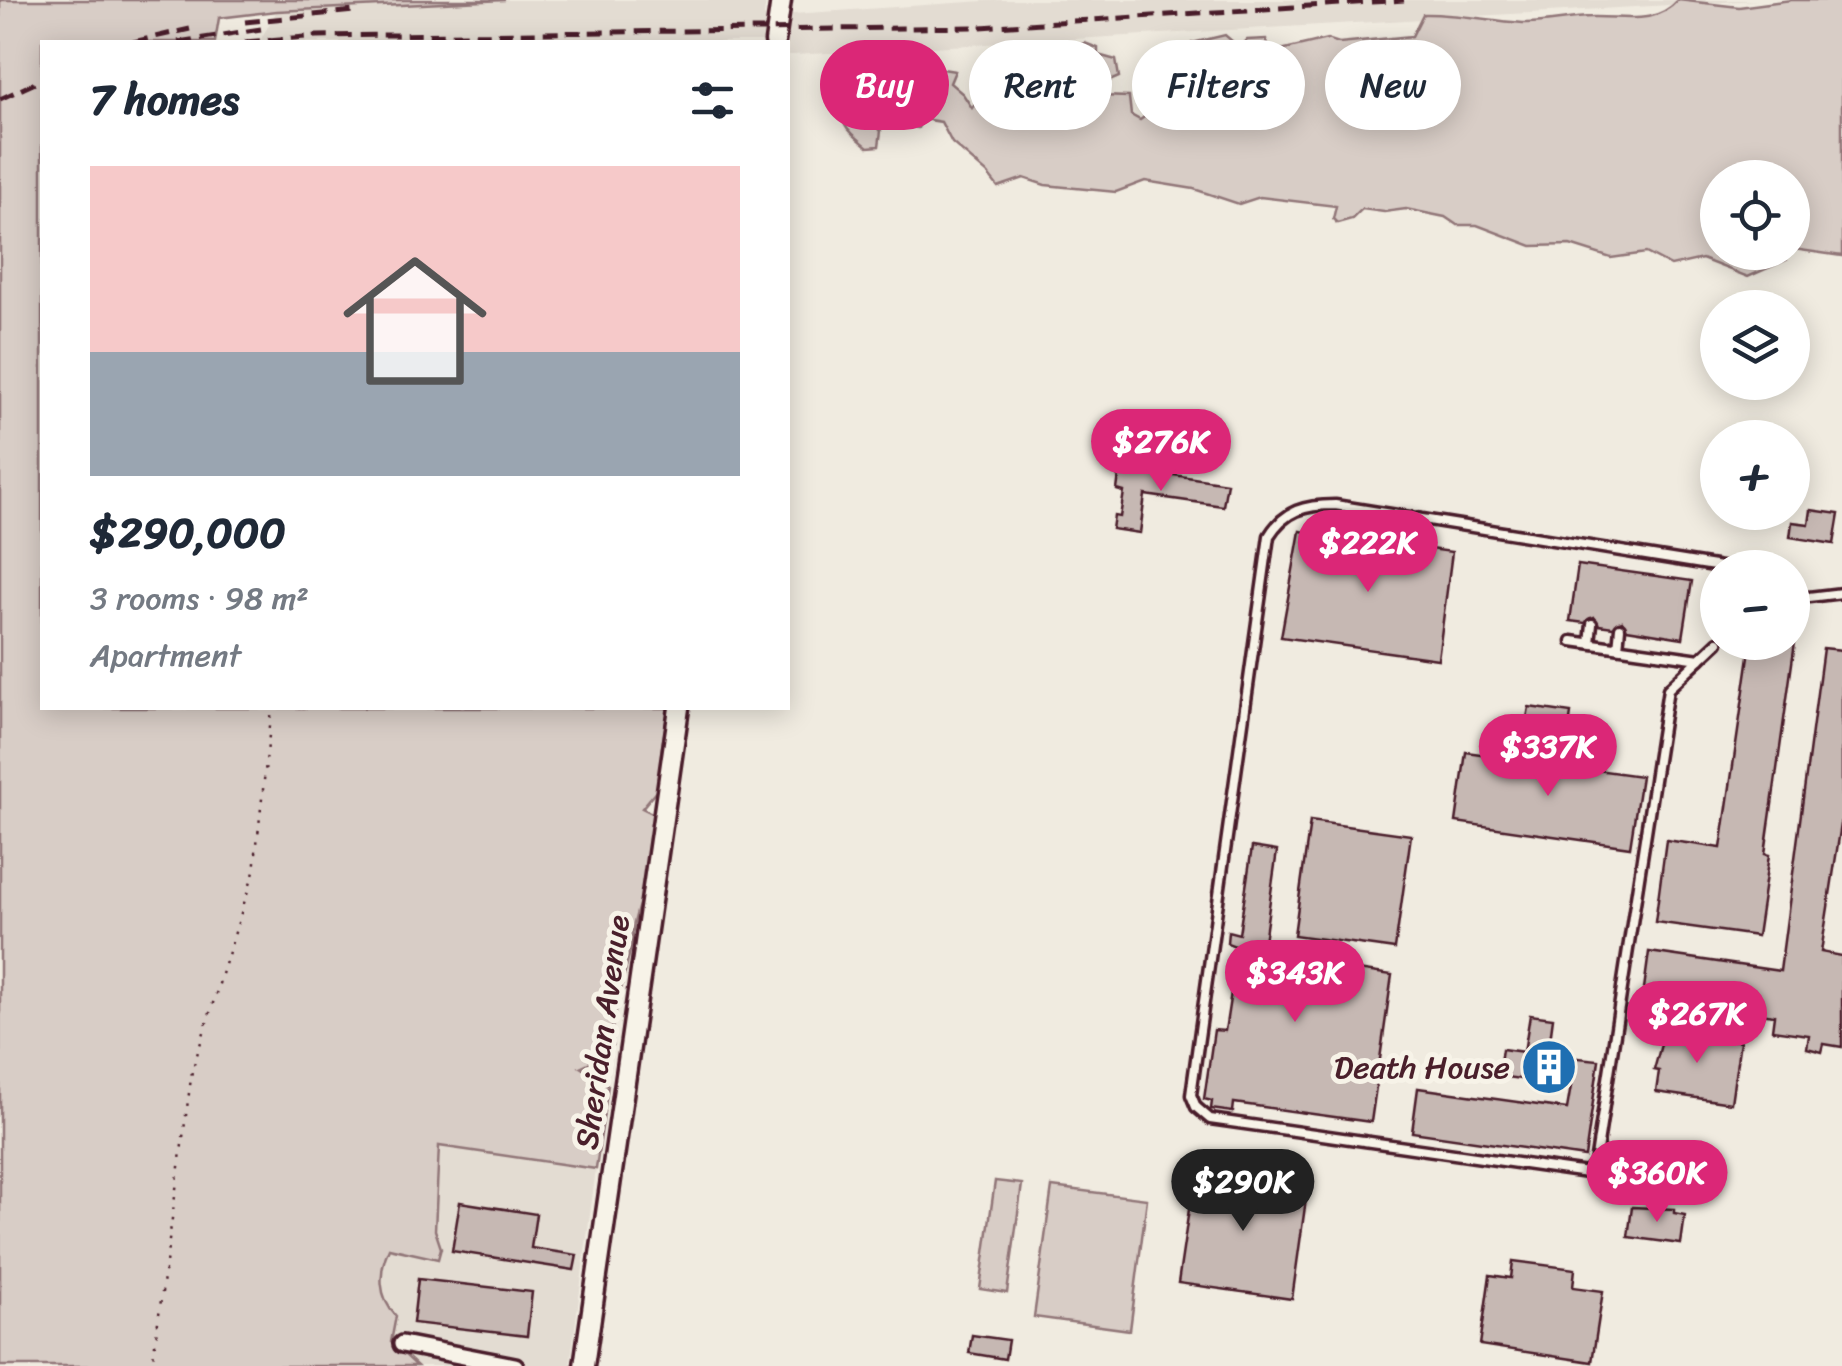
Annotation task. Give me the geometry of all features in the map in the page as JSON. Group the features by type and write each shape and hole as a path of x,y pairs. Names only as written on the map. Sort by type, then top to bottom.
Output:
{"street":[{"path":"775,40 782,0"},
{"name":"Sheridan Avenue","path":"584,1366 679,710"},
{"path":"402,1344 515,1366"}],"lane":[{"path":"1700,564 1335,505 1313,505 1292,511 1278,523 1269,536 1191,1094 1196,1107 1210,1119 1587,1173 1595,1164 1662,715 1668,689 1700,659"},
{"path":"1810,597 1842,593"},
{"path":"1590,643 1592,624"},
{"path":"1618,647 1620,628"},
{"path":"1572,641 1700,659"}],"path":[{"path":"152,1366 192,1071 254,872 272,710"}],"shaded area":[{"path":"0,0 505,0 277,11 219,18 215,40 40,40 40,710 668,710 661,755 662,784 642,808 658,816 649,839 648,875 611,1032 613,1045 604,1056 580,1067 608,1085 596,1169 439,1146 435,1230 441,1248 438,1259 389,1248 382,1275 386,1301 396,1316 391,1342 417,1366 0,1366"},
{"path":"505,0 766,0 764,16 998,0 1757,0 1057,40 969,40 969,45 949,46 949,40 820,40 820,54 794,55 790,55 790,40 260,40 277,11"},
{"path":"1678,0 1739,7 1791,0 1842,0 1842,256 1810,251 1810,160 1700,160 1700,259 1671,266 1646,253 1611,258 1570,245 1532,246 1477,225 1457,225 1445,217 1406,209 1362,209 1352,219 1337,223 1333,219 1336,206 1260,197 1239,204 1194,189 1145,181 1116,192 1045,185 1024,178 998,187 952,143 945,130 949,130 949,70 955,71 950,83 969,103 969,130 1112,130 1112,96 1129,97 1132,130 1305,130 1305,44 1327,39 1330,40 1325,40 1325,130 1461,130 1461,40 1370,40 1412,36 1423,14 1523,23 1583,17 1649,17"},
{"path":"1225,35 1231,40 1204,40"},
{"path":"1112,59 1116,60 1119,77 1112,80"},
{"path":"849,130 880,130 879,146 868,147"},
{"path":"1730,270 1764,270 1748,277"},
{"path":"438,1146 596,1169 570,1366 417,1366 391,1342 393,1330 381,1290 382,1263 388,1248 418,1254 441,1247 435,1230"},
{"path":"995,1181 1022,1184 1007,1293 980,1289"},
{"path":"1052,1187 1147,1199 1130,1330 1034,1317"}],"building":[{"path":"1120,467 1227,483 1223,506 1145,495 1140,533 1112,529 1114,516 1120,517 1124,492 1117,490"},
{"path":"1811,510 1839,514 1834,544 1790,537 1791,530 1810,530"},
{"path":"1300,531 1452,552 1438,659 1281,637"},
{"path":"1578,565 1692,581 1683,638 1627,629 1622,621 1613,627 1599,625 1594,617 1585,623 1570,621"},
{"path":"1823,648 1842,650 1842,818 1821,952 1842,956 1842,1047 1824,1044 1822,1052 1807,1048 1809,1035 1772,1030 1774,1015 1643,996 1649,952 1780,971"},
{"path":"1748,660 1792,660 1757,936 1655,922 1666,840 1721,848"},
{"path":"1529,707 1571,713 1567,741 1524,735"},
{"path":"1466,752 1641,776 1630,847 1456,822"},
{"path":"1310,821 1411,835 1395,949 1294,935"},
{"path":"1252,847 1277,851 1262,956 1392,975 1371,1122 1234,1103 1233,1112 1211,1109 1212,1101 1204,1099 1214,1030 1225,1031 1238,947 1227,943 1228,931 1239,934"},
{"path":"1530,1015 1553,1018 1548,1055 1599,1060 1585,1157 1412,1132 1418,1088 1567,1109 1571,1086 1498,1076 1502,1049 1524,1052"},
{"path":"1665,1030 1740,1041 1731,1103 1656,1092 1659,1071 1654,1070"},
{"path":"1195,1169 1308,1185 1292,1299 1178,1283"},
{"path":"460,1202 536,1214 531,1248 577,1255 574,1270 452,1251"},
{"path":"1632,1207 1674,1209 1674,1213 1685,1215 1681,1244 1628,1237"},
{"path":"1513,1261 1575,1269 1573,1287 1603,1291 1592,1362 1480,1345 1490,1275 1511,1278"},
{"path":"418,1279 532,1292 527,1336 413,1323"},
{"path":"972,1335 1008,1340 1005,1359 969,1353"}],"railway":[{"path":"269,40 317,36 980,27 1404,0"},
{"path":"245,22 354,11"},
{"path":"142,40 190,29"},
{"path":"191,40 261,29"},
{"path":"0,99 40,81"}],"place":[{"name":"Death House","path":"1549,1067"}]}
